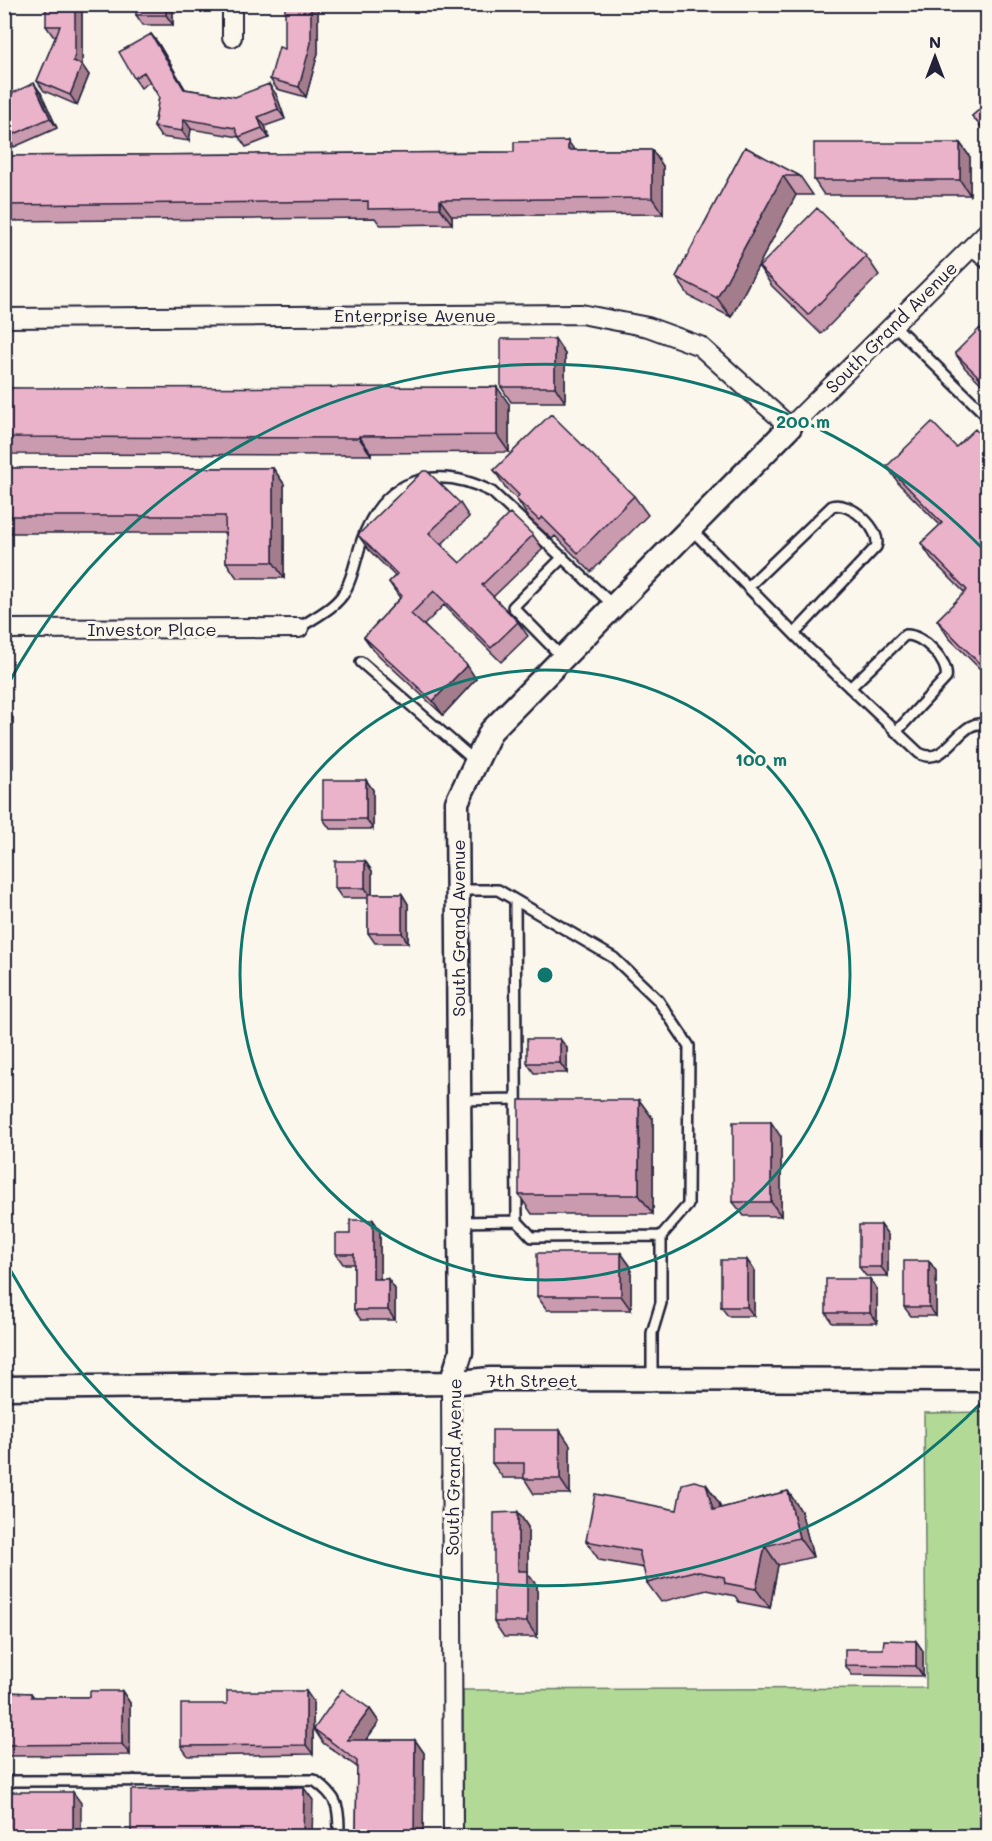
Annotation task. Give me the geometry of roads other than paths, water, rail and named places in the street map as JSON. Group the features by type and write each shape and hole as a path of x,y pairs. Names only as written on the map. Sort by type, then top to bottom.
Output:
{"street":[{"path":"232,4 232,37"},
{"name":"South Grand Avenue","path":"453,1836 451,1383 460,1352 457,802 491,731 790,427 987,231"},
{"name":"Enterprise Avenue","path":"4,318 581,314 648,327 700,346 790,427"},
{"name":"Investor Place","path":"4,629 299,628"},
{"name":"7th Street","path":"4,1388 451,1383 490,1379 987,1380"}],"lane":[{"path":"970,249 987,265"},
{"path":"894,325 987,417"},
{"path":"299,628 333,605 345,592 368,525 393,492 414,480 447,476 492,492 614,606"},
{"path":"748,587 836,505 849,506 875,532 878,542 876,547 794,634"},
{"path":"690,528 794,634 919,753 930,756 944,751 972,725 979,723 987,726"},
{"path":"563,557 513,607 563,658"},
{"path":"850,688 906,635 918,637 935,653 946,665 946,678 896,732"},
{"path":"361,662 476,762"},
{"path":"458,890 498,890 614,958 658,1000 689,1046 688,1205 661,1236 661,1303 652,1333 652,1380"},
{"path":"515,900 517,1221 532,1237 661,1236"},
{"path":"459,1100 516,1099"},
{"path":"460,1222 517,1221"},
{"path":"4,1784 14,1780 314,1780 330,1791 339,1809 339,1836"}]}
